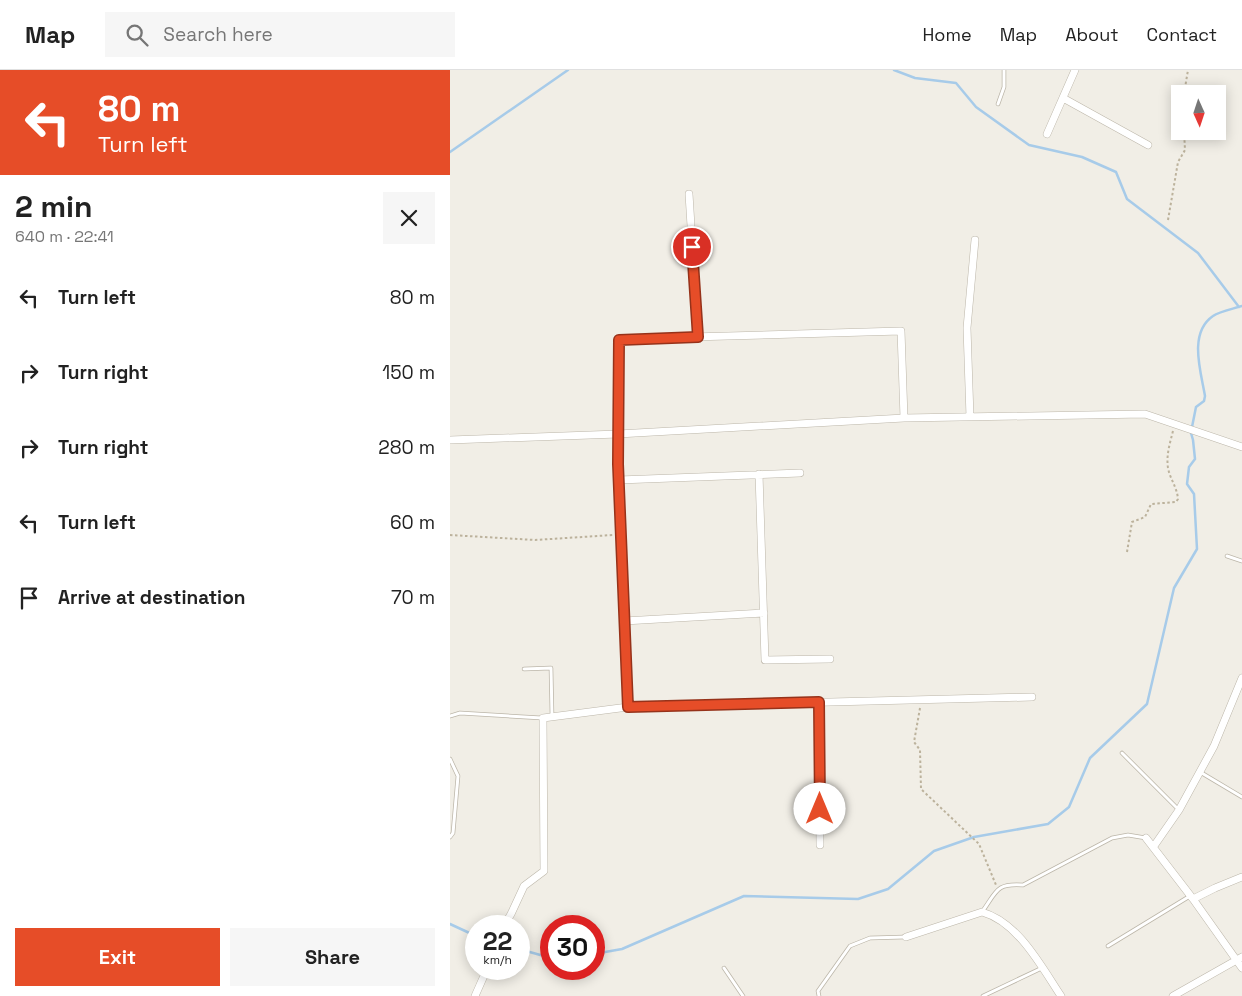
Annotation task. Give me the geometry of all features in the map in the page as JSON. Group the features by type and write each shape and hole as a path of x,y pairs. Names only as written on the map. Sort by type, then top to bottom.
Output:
{"street":[{"path":"1047,134 1075,70"},
{"path":"1063,98 1148,145"},
{"path":"688,194 698,337"},
{"path":"970,417 967,328 975,240"},
{"path":"628,707 620,535 619,340 901,332 904,418"},
{"path":"450,440 618,434 904,418 1145,414 1242,447"},
{"path":"619,480 800,473"},
{"path":"759,474 766,660 830,659"},
{"path":"624,621 764,613"},
{"path":"1154,846 1179,810 1214,746 1242,678"},
{"path":"510,915 524,886 544,871 543,718 628,707 1032,697"},
{"path":"819,702 820,844"},
{"path":"1146,838 1239,959 1242,968"},
{"path":"1192,897 1242,877"},
{"path":"906,937 982,912 995,916 1010,927 1033,954 1061,996"},
{"path":"1174,996 1239,959"},
{"path":"475,996 483,980"}],"lane":[{"path":"998,104 1004,87 1004,70"},
{"path":"1227,556 1242,561"},
{"path":"524,669 550,668 552,717"},
{"path":"450,716 460,713 543,718"},
{"path":"1122,753 1179,810"},
{"path":"450,759 458,776 453,832 450,837"},
{"path":"1200,772 1242,797"},
{"path":"982,912 998,889 1008,884 1023,886 1112,838 1128,835 1146,838"},
{"path":"1108,946 1192,897"},
{"path":"820,996 818,991 850,946 870,938 906,937"},
{"path":"724,968 743,996"},
{"path":"983,996 1042,968"}],"path":[{"path":"1186,85 1188,70"},
{"path":"1168,220 1178,162 1185,150 1184,140"},
{"path":"1127,552 1132,522 1145,517 1151,504 1176,502 1178,499 1177,490 1168,469 1167,454 1174,424"},
{"path":"450,534 535,540 620,535"},
{"path":"921,700 914,742 920,750 921,789 979,844 998,889"}],"waterway":[{"path":"450,152 568,70"},
{"path":"894,70 915,78 956,83 976,107 1029,145 1082,157 1116,172 1127,199 1198,253 1239,307"},
{"path":"605,952 622,949 744,896 858,899 888,889 934,851 974,837 1048,824 1069,807 1090,758 1147,704 1174,588 1197,549 1194,494 1187,484 1189,467 1195,459 1191,433 1196,407 1204,401 1205,396 1199,365 1198,342 1205,323 1213,316 1242,306"},
{"path":"450,924 465,931"},
{"path":"530,952 540,955"}],"route":[{"path":"692,247 698,337 619,340 618,464 628,707 819,702 820,809"}]}
